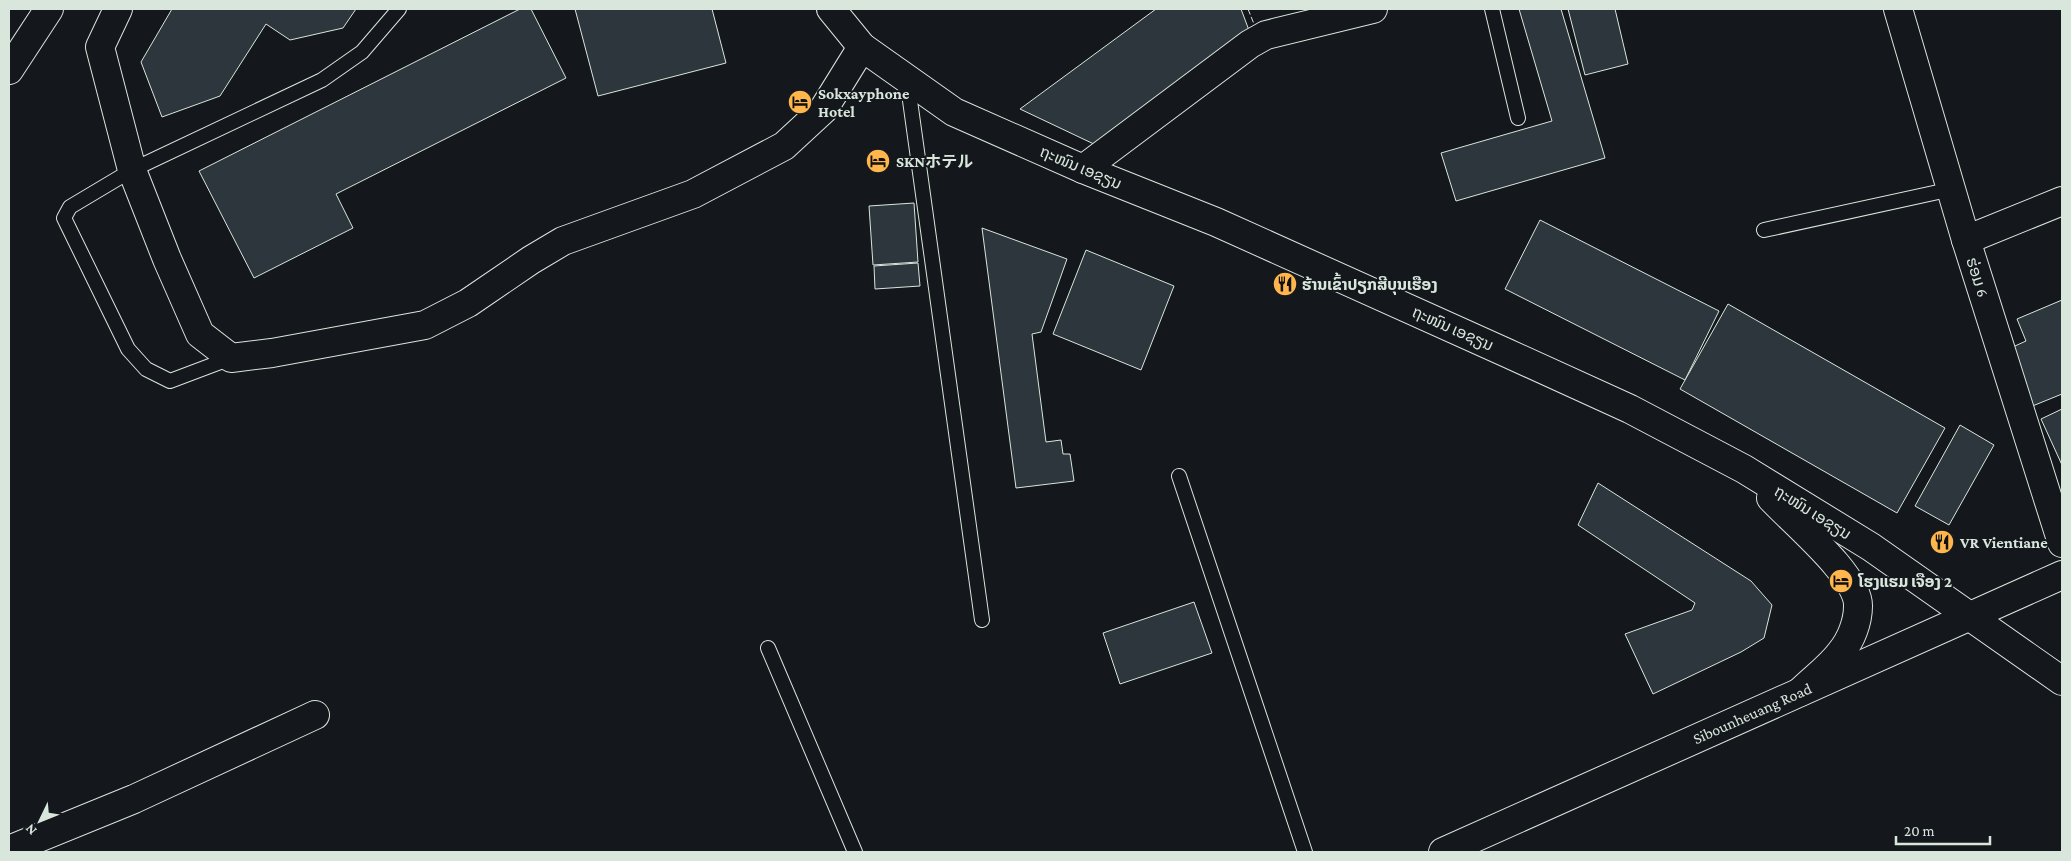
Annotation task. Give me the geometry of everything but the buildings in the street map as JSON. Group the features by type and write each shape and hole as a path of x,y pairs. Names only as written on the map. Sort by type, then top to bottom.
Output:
{"street":[{"path":"9,70 49,9"},
{"path":"118,9 100,47 132,170 167,259 200,334 231,358 272,353 425,325 468,303 531,260 563,241 693,194 784,146 824,110 862,47"},
{"name":"ຖະໜົນ ເອຊຽນ","path":"831,9 862,47 954,112 1083,169 1216,222 1507,353 1630,409 1744,469 1871,547 2062,681"},
{"path":"1083,169 1250,44 1266,35 1373,9"},
{"name":"ຮ່ອມ 6","path":"1898,9 1966,240 2062,543"},
{"path":"1966,240 2062,201"},
{"path":"1744,469 1786,514 1826,552 1847,578 1859,605 1855,628 1842,652 1800,692"},
{"name":"Sibounheuang Road","path":"1443,852 2062,575"},
{"path":"9,850 134,799 316,715"}],"lane":[{"path":"231,358 170,381 146,369 128,349 64,218 70,206 132,170 322,80 362,52 399,9"},
{"path":"1492,9 1518,118"},
{"path":"907,78 982,620"},
{"path":"1764,230 1952,189"},
{"path":"1179,476 1305,852"},
{"path":"768,648 856,852"}],"fence":[{"path":"1248,9 1254,24"}],"place":[{"name":"Sokxayphone Hotel","path":"800,102"},
{"name":"SKNホテル","path":"878,161"},
{"name":"ຮ້ານເຂົ້າປຽກສີບຸນເຮືອງ","path":"1285,284"},
{"name":"VR Vientiane","path":"1942,542"},
{"name":"ໂຮງແຮມ ເຈືອງ 2","path":"1841,581"}]}
